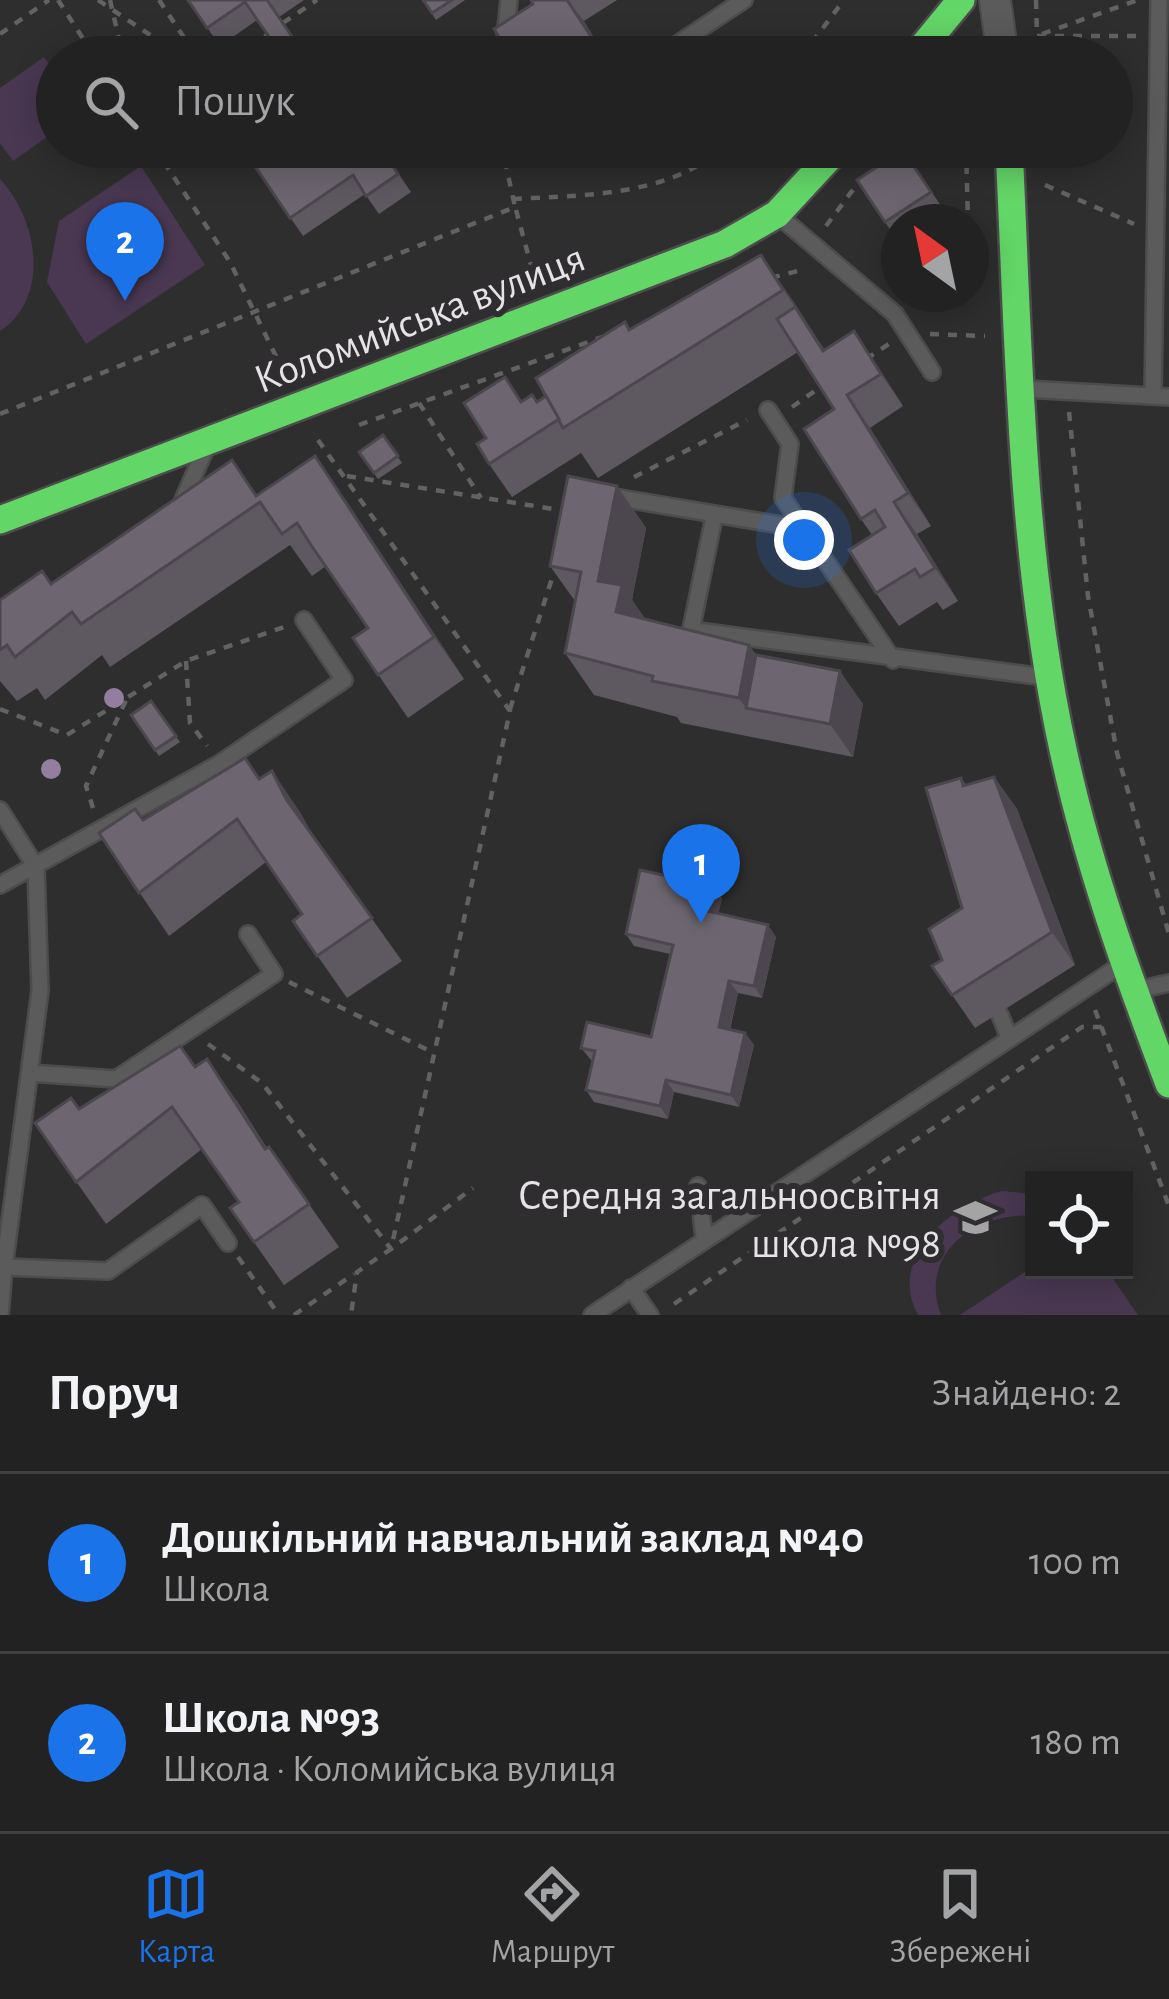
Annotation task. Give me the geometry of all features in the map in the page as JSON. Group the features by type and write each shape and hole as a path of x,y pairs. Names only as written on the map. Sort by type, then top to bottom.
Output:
{"main road":[{"path":"931,36 961,0"},
{"name":"Коломийська вулиця","path":"0,520 725,244 777,214 820,168"},
{"path":"1010,168 1033,535 1053,678 1082,831 1169,1084"}],"street":[{"path":"995,0 1000,36"}],"lane":[{"path":"505,36 509,0"},
{"path":"690,36 744,0"},
{"path":"1023,388 1161,397 1155,234 1159,0"},
{"path":"777,214 895,314 932,372"},
{"path":"771,414 790,444 782,498 892,660"},
{"path":"170,509 189,496 206,443"},
{"path":"572,512 600,494 804,530"},
{"path":"714,517 691,631 1053,678"},
{"path":"0,885 219,764 344,680 304,620"},
{"path":"0,810 36,867 40,992 30,1073 8,1170 0,1315"},
{"path":"30,1073 116,1079 274,974 248,934"},
{"path":"592,1315 1124,964"},
{"path":"1134,991 1169,982"},
{"path":"1000,1015 1009,1037"},
{"path":"698,1186 704,1237"},
{"path":"4,1267 108,1271 202,1205 228,1243"},
{"path":"631,1288 650,1315"}],"path":[{"path":"0,34 54,0 80,36"},
{"path":"98,0 151,36"},
{"path":"110,0 118,36"},
{"path":"159,0 183,36"},
{"path":"284,23 317,0"},
{"path":"817,36 844,0"},
{"path":"1036,0 1037,36 1138,0"},
{"path":"1133,37 1158,37"},
{"path":"168,168 230,262 293,391"},
{"path":"506,168 536,285"},
{"path":"513,199 622,193 690,168"},
{"path":"758,283 807,270 826,224 869,168"},
{"path":"967,168 968,204"},
{"path":"1027,168 1155,234"},
{"path":"0,414 515,207"},
{"path":"359,425 623,330"},
{"path":"857,364 907,333 1021,338"},
{"path":"600,494 822,386"},
{"path":"419,403 481,498"},
{"path":"1068,412 1088,596 1117,753 1169,934"},
{"path":"298,446 319,440 510,711"},
{"path":"346,476 572,512"},
{"path":"391,1249 510,711 555,569"},
{"path":"0,709 67,735 186,661 304,620"},
{"path":"186,661 190,722 219,764"},
{"path":"101,831 86,786 127,698"},
{"path":"274,974 434,1053"},
{"path":"1086,987 1169,1207"},
{"path":"674,1304 1082,1027 1148,1027"},
{"path":"189,1030 262,1083 391,1249"},
{"path":"294,1315 473,1188"},
{"path":"228,1243 279,1315"},
{"path":"351,1315 357,1273"}],"shaded area":[{"path":"36,63 36,145 13,161 0,143 0,88"},
{"path":"142,168 205,265 86,344 47,282 59,221"},
{"path":"0,179 23,215 33,258 27,299 0,331"},
{"path":"1002,1191 1025,1193 1025,1216 993,1220 958,1240 938,1272 941,1315 918,1315 910,1293 918,1253 945,1220"},
{"path":"1025,1272 1025,1279 1113,1279 1138,1315 960,1315"}],"building":[{"path":"188,0 267,0 292,36 268,36 245,2 207,28"},
{"path":"423,0 452,0 432,13"},
{"path":"531,0 567,0 591,36 498,36 494,29 533,4"},
{"path":"256,168 394,168 398,174 366,196 353,175 290,218"},
{"path":"875,168 915,168 931,192 913,204 881,204 881,216 857,180"},
{"path":"761,255 783,290 563,428 536,378 625,322 629,330"},
{"path":"795,307 823,351 854,331 881,374 847,395 908,493 894,502 935,568 920,577 915,569 876,593 849,550 885,527 875,510 861,519 804,429 834,409 777,319"},
{"path":"505,377 521,402 532,395 537,402 546,396 559,419 489,464 477,444 486,438 464,403"},
{"path":"383,435 398,456 374,473 359,452"},
{"path":"315,456 434,637 378,675 353,638 368,628 297,523 282,534 260,502 81,624 72,612 15,657 7,645 0,650 0,600 42,571 51,584 232,460 256,496"},
{"path":"568,476 617,486 598,581 622,585 616,612 749,645 739,698 652,681 653,676 565,653 581,572 550,566"},
{"path":"756,655 840,671 830,724 746,708"},
{"path":"151,701 176,736 155,750 131,715"},
{"path":"245,758 259,779 272,771 286,799 372,918 317,956 293,921 302,914 237,819 139,893 99,833 135,809 143,820"},
{"path":"994,777 1052,932 952,995 932,966 942,960 929,929 962,908 926,788 961,778 963,786"},
{"path":"640,870 713,886 707,911 768,925 754,986 729,981 719,1027 745,1033 731,1095 666,1080 660,1106 586,1090 595,1051 581,1048 587,1022 651,1037 673,945 626,934"},
{"path":"180,1046 195,1067 207,1059 265,1149 269,1147 309,1204 254,1242 230,1208 239,1202 172,1107 76,1182 35,1123 71,1098 79,1109"}],"traffic: fast":[{"path":"931,36 961,0"},
{"path":"0,520 725,244 777,214 820,168"},
{"path":"1010,168 1024,452 1049,679 1097,880 1169,1084"}],"place":[{"name":"Школа №93","path":"125,301"},
{"name":"Дошкільний навчальний заклад №40","path":"701,923"},
{"name":"Середня загальноосвітня школа №98","path":"975,1218"}]}
